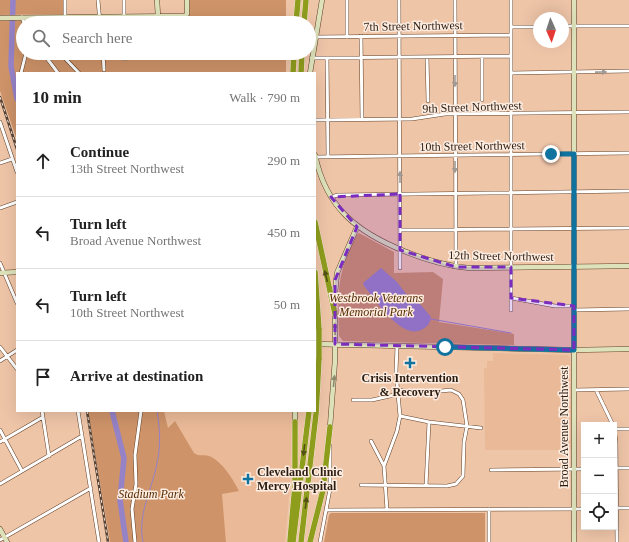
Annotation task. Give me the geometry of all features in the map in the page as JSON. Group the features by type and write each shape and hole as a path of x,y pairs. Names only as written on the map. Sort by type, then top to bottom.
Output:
{"highway":[{"path":"297,16 298,0"},
{"path":"305,16 306,0"},
{"path":"293,72 294,60"},
{"path":"301,72 302,60"},
{"path":"316,227 335,314"},
{"path":"301,542 316,414 320,358 316,286"},
{"path":"293,542 309,412"},
{"path":"290,542 294,485 295,422"},
{"path":"310,542 324,486 330,427"}],"street":[{"path":"64,0 65,16"},
{"path":"98,0 99,16"},
{"path":"124,0 124,16"},
{"path":"157,0 158,16 189,16 187,0"},
{"path":"316,37 322,0"},
{"path":"347,0 347,37"},
{"path":"399,0 400,268"},
{"path":"455,0 456,267"},
{"path":"511,0 511,310"},
{"name":"Broad Avenue Northwest","path":"574,0 574,542"},
{"path":"2,18 16,17"},
{"path":"569,26 629,26"},
{"path":"511,27 533,27"},
{"name":"7th Street Northwest","path":"316,37 511,35"},
{"path":"360,36 362,120"},
{"path":"316,58 511,56"},
{"path":"427,57 428,101"},
{"path":"482,57 482,100"},
{"path":"327,58 328,157"},
{"path":"21,72 24,60"},
{"path":"48,60 57,72"},
{"path":"67,60 78,72"},
{"path":"103,60 104,70"},
{"path":"310,72 311,60"},
{"path":"511,73 629,71"},
{"name":"9th Street Northwest","path":"316,120 400,119 455,114 629,112"},
{"path":"0,122 16,169"},
{"name":"10th Street Northwest","path":"316,156 629,153"},
{"path":"0,163 12,159"},
{"name":"12th Street Northwest","path":"316,159 331,197 343,214 357,227 381,242 429,261 456,267 511,268 629,266"},
{"path":"331,197 338,195 629,191"},
{"path":"0,208 16,202"},
{"path":"320,542 328,510 331,476 330,427 335,344 334,292 337,273 357,227"},
{"path":"400,230 629,228"},
{"path":"0,263 2,273 16,301"},
{"path":"2,273 16,272"},
{"path":"511,298 574,308 629,309"},
{"path":"316,344 574,350 629,349"},
{"path":"384,466 395,436 400,416 396,372 397,346"},
{"path":"0,347 16,368"},
{"path":"0,361 16,351"},
{"path":"574,390 629,389"},
{"path":"361,485 452,485 462,478 464,469 464,442 467,426 462,398 456,391 449,390 417,393 398,390"},
{"path":"596,390 612,422"},
{"path":"353,400 372,400 399,394"},
{"path":"42,412 48,456"},
{"path":"78,412 99,542"},
{"path":"135,542 132,514 136,484 135,455 142,412"},
{"path":"294,412 295,422"},
{"path":"400,416 429,422 481,428"},
{"path":"0,442 43,417"},
{"path":"426,486 429,422"},
{"path":"617,427 629,429"},
{"path":"0,430 22,471"},
{"path":"0,484 82,436"},
{"path":"371,441 384,466 387,510"},
{"path":"617,468 629,468"},
{"path":"491,470 581,469"},
{"path":"0,530 4,540 91,488"},
{"path":"617,508 629,508"},
{"path":"489,509 489,542"},
{"path":"328,510 581,509"},
{"path":"616,530 617,542"}],"highlighted area":[{"path":"400,194 400,250 456,267 511,267 511,298 574,306 574,350 335,344 335,280 357,227 331,197"}],"shaded area":[{"path":"381,268 397,282 410,299 420,304 431,317 430,322 423,329 415,331 407,330 398,325 382,309 364,286 363,283"},
{"path":"493,353 568,355 570,357 572,450 485,450 484,368 487,368 487,361 493,361"},
{"name":"Cleveland Clinic Mercy Hospital","path":"164,412 292,412 290,485 285,542 226,542 222,494 172,447"}],"green space":[{"path":"0,0 63,0 64,14 0,15"},
{"path":"189,0 286,0 286,16 189,16"},
{"path":"0,21 16,21 16,60 286,60 286,72 16,72 16,137 0,91"},
{"name":"Westbrook Veterans Memorial Park","path":"359,233 394,252 394,273 433,272 443,279 439,322 514,334 514,345 343,341 339,336 338,302 340,281 345,260 352,242"},
{"name":"Stadium Park","path":"88,412 164,412 168,428 175,421 194,453 214,458 223,466 239,491 222,494 226,542 110,542"},
{"path":"331,513 485,513 485,542 324,542 329,515"}],"waterway":[{"path":"13,0 11,66 16,94"},
{"path":"12,76 16,78"},
{"path":"431,319 511,333"},
{"path":"112,412 124,458 120,500 126,542"},
{"path":"143,542 143,512 155,473 160,443 157,412"}],"railway":[{"path":"0,97 16,146"},
{"path":"87,412 108,542"}],"place":[{"name":"Crisis Intervention & Recovery","path":"410,363"},
{"name":"Cleveland Clinic Mercy Hospital","path":"248,479"}],"route":[{"path":"445,347 574,350 574,154 551,154"}]}
